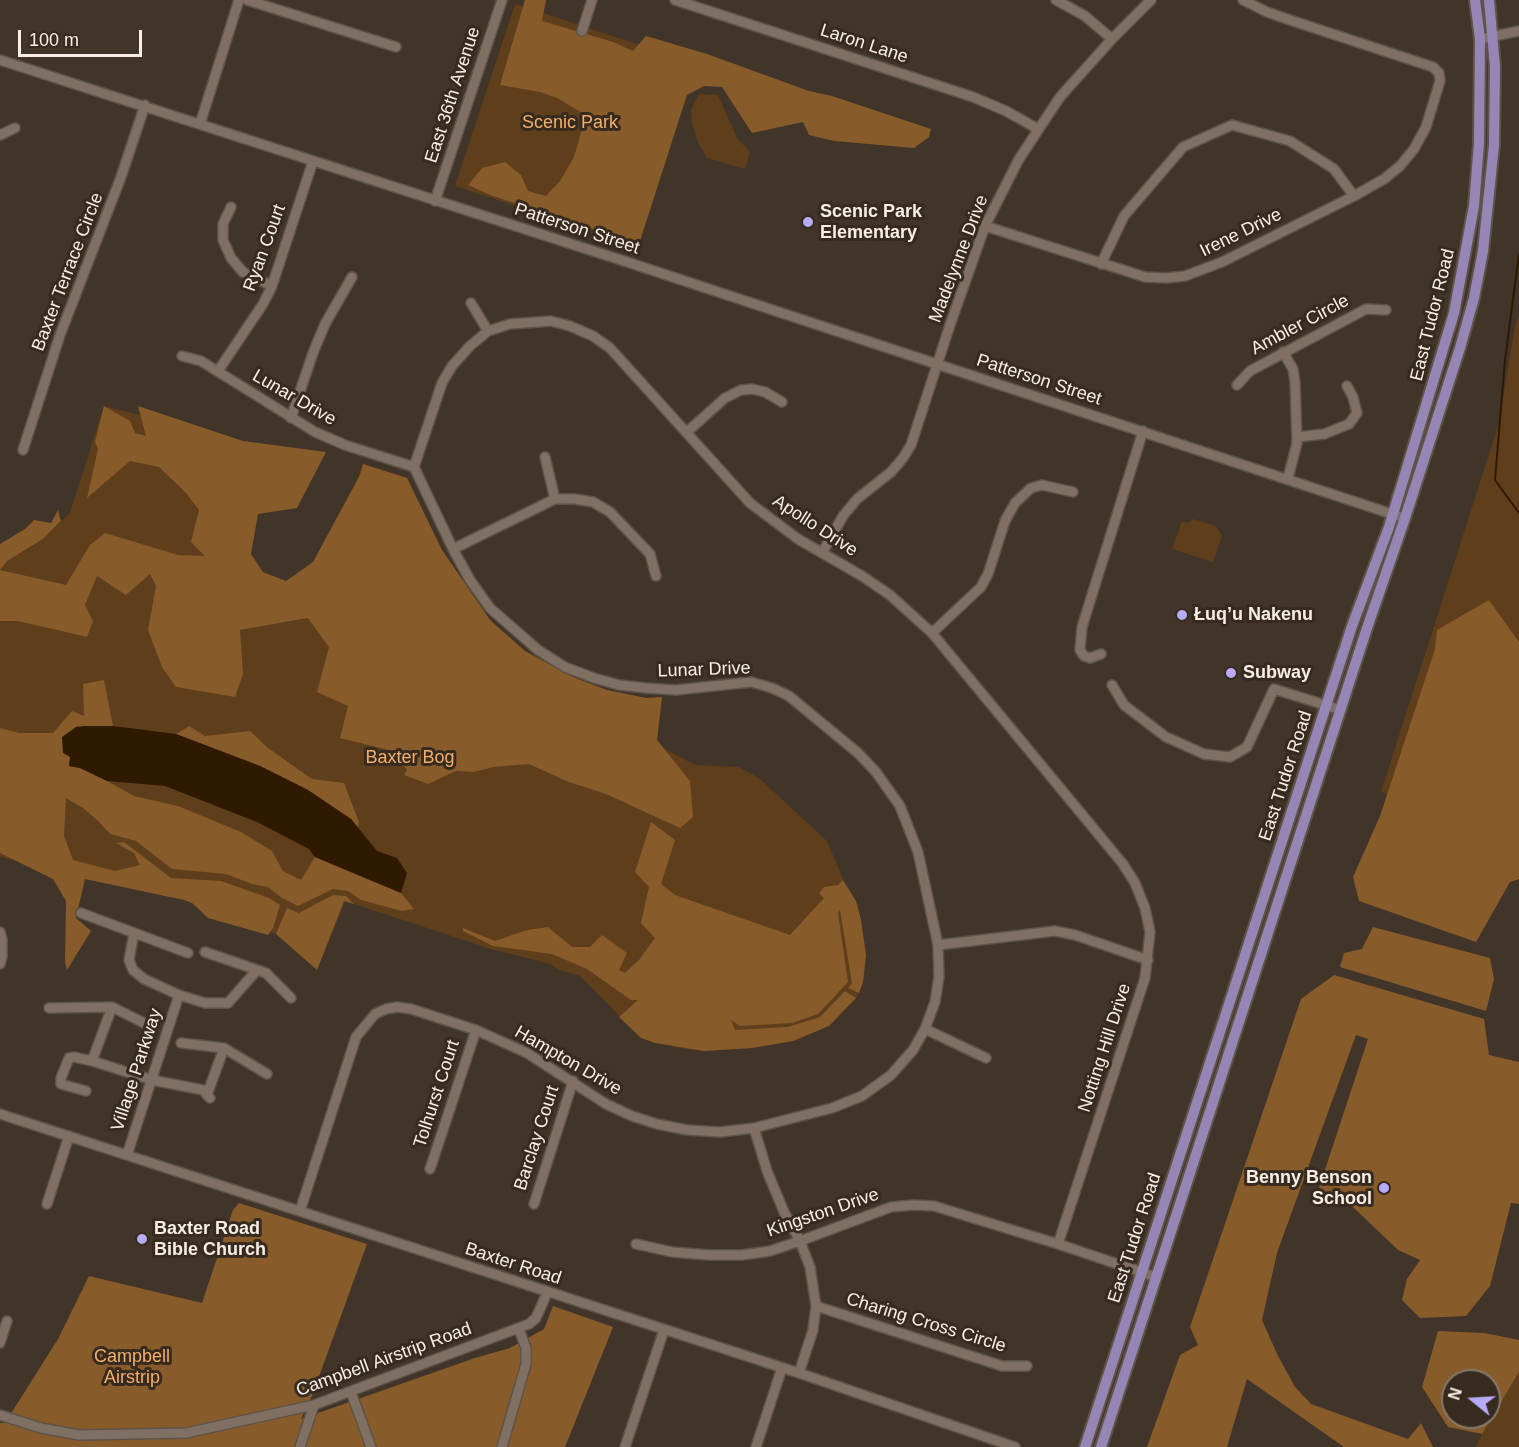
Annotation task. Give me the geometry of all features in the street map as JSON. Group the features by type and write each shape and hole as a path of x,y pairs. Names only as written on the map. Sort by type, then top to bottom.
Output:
{"main road":[{"name":"East Tudor Road","path":"1085,1447 1352,626 1393,514 1442,357 1464,266 1474,206 1479,143 1480,39 1475,0"},
{"name":"East Tudor Road","path":"1101,1447 1460,348 1484,251 1494,145 1494,38 1489,0"}],"street":[{"path":"200,124 238,0"},
{"name":"East 36th Avenue","path":"435,201 502,0"},
{"path":"582,32 592,0"},
{"name":"Laron Lane","path":"675,0 972,96 1038,129"},
{"path":"1056,0 1085,16 1112,39"},
{"name":"Madelynne Drive","path":"822,553 843,516 857,499 884,478 903,458 911,445 985,226 1019,159 1060,97 1151,0"},
{"name":"Irene Drive","path":"985,226 1145,277 1185,276 1222,262 1354,196 1384,179 1400,166 1414,149 1426,127 1440,81 1439,74 1433,68 1267,12 1243,0"},
{"path":"252,1 396,47"},
{"path":"1480,39 1494,38 1519,31"},
{"name":"Patterson Street","path":"0,60 145,105 1405,518"},
{"name":"Baxter Terrace Circle","path":"24,450 60,335 122,177 145,105"},
{"path":"1101,264 1124,216 1183,147 1232,125 1290,141 1334,169 1354,196"},
{"path":"0,135 15,128"},
{"name":"Ryan Court","path":"218,371 263,304 272,286 312,160"},
{"path":"231,207 223,224 223,240 231,258 243,272 272,286"},
{"path":"291,418 325,324 352,277"},
{"path":"471,303 488,332"},
{"name":"Ambler Circle","path":"1237,386 1250,371 1366,309 1386,310"},
{"name":"Apollo Drive","path":"414,467 442,383 452,366 470,346 488,332 510,324 551,321 570,326 592,336 610,348 750,503 774,523 890,595 932,633 1123,864"},
{"path":"1283,352 1293,369 1295,382 1297,437 1288,478"},
{"name":"Lunar Drive","path":"182,356 201,361 315,432 345,445 414,467 453,549 470,580 490,608 538,651 565,667 619,685 646,688 684,689 751,682 772,688 789,696 858,753 876,772 900,806 918,852 938,945 939,977 935,1002 925,1029"},
{"path":"1297,437 1324,434 1349,424 1357,413 1353,397 1347,386"},
{"path":"687,432 725,398 741,390 752,389 765,392 782,402"},
{"path":"1101,654 1090,658 1084,656 1080,650 1082,627 1143,431"},
{"path":"545,457 555,499"},
{"path":"932,633 981,587 988,574 1005,521 1015,503 1031,488 1042,485 1073,492"},
{"path":"453,549 555,499 575,499 594,502 610,512 650,554 656,576"},
{"path":"1112,686 1124,705 1166,737 1204,754 1230,757 1247,747 1274,689 1341,710"},
{"name":"Notting Hill Drive","path":"1058,1244 1145,978 1150,932 1145,908 1135,883 1123,864"},
{"path":"81,913 188,953"},
{"path":"938,945 1055,931 1075,935 1148,960"},
{"path":"0,932 2,957 0,964"},
{"name":"Village Parkway","path":"134,933 129,960 133,970 144,979 179,995 205,1003 228,1003 257,970"},
{"path":"205,952 266,973 291,998"},
{"name":"Village Parkway","path":"126,1155 179,995"},
{"path":"92,1061 112,1007"},
{"path":"49,1008 112,1007 152,1027"},
{"name":"Hampton Drive","path":"300,1211 356,1037 375,1014 386,1009 397,1007 411,1009 476,1030 527,1053 606,1104 632,1116 687,1130 720,1132 754,1128 832,1108 862,1096 891,1076 913,1050 925,1029"},
{"path":"925,1029 986,1058"},
{"name":"Tolhurst Court","path":"429,1169 476,1030"},
{"path":"181,1043 224,1048 267,1074"},
{"path":"86,1091 61,1084 69,1058 92,1061 152,1080 203,1090 209,1097 224,1048"},
{"name":"Barclay Court","path":"534,1204 573,1081"},
{"name":"Baxter Road","path":"0,1114 799,1373 1015,1447"},
{"path":"754,1128 767,1171 810,1267 816,1306 813,1330 799,1373"},
{"path":"47,1204 69,1136"},
{"name":"Kingston Drive","path":"636,1244 672,1252 742,1255 771,1251 891,1207 934,1206 1156,1277"},
{"name":"Campbell Airstrip Road","path":"0,1415 41,1428 79,1435 186,1433 314,1405 519,1329 536,1318 547,1293"},
{"name":"Charing Cross Circle","path":"816,1306 1002,1366 1027,1366"},
{"path":"0,1343 7,1321"},
{"path":"502,1447 526,1364 526,1348 519,1329"},
{"path":"625,1447 664,1330"},
{"path":"756,1447 782,1368"},
{"path":"351,1392 371,1447"},
{"path":"300,1447 314,1405"}],"green space":[{"name":"Scenic Park","path":"525,0 546,0 542,21 613,42 633,51 646,36 707,54 809,91 832,96 931,129 929,137 914,148 834,141 809,135 803,122 752,133 722,87 704,86 687,95 640,241 637,243 490,195 468,185 482,168 505,162 521,175 528,191 546,196 560,181 574,157 586,115 557,98 540,92 500,85"},
{"name":"Scenic Park","path":"515,4 686,60 626,242 455,186"},
{"path":"699,94 718,95 737,138 750,152 745,169 707,158 692,125 691,110"},
{"path":"1519,315 1519,838 1381,792 1499,423 1515,325"},
{"name":"Baxter Bog","path":"104,406 156,419 263,456 222,627 240,637 239,630 304,619 363,464 407,478 442,550 490,620 525,651 573,677 607,690 646,698 662,697 657,740 665,749 695,765 738,767 759,778 827,841 846,886 856,901 861,920 866,954 863,982 857,997 829,1026 793,1041 752,1048 704,1051 679,1048 641,1038 580,976 559,970 550,964 491,949 345,901 317,970 278,935 184,900 88,872 68,872 0,857 0,589 48,582 0,570 7,561 43,539 70,513"},
{"path":"104,406 130,421 135,433 146,436 138,406 243,441 326,452 297,508 258,514 251,554 263,572 286,581 313,562 360,475 363,464 407,478 442,550 490,620 525,651 573,677 607,690 646,698 662,697 657,740 690,781 693,817 680,828 606,794 566,781 529,764 493,767 474,772 456,771 428,784 404,775 407,770 393,751 340,738 348,706 317,692 329,647 308,618 240,630 243,674 235,697 176,687 162,667 148,630 156,586 150,574 126,595 97,576 85,605 93,621 87,637 18,621 0,621 0,570 66,585 90,545 105,533 178,555 205,556 191,542 199,510 186,493 159,467 130,461 87,498 98,449 95,442"},
{"path":"58,510 61,521 43,539 7,561 0,570 0,544 25,529 34,520 51,523"},
{"path":"1193,519 1216,526 1222,536 1213,562 1172,549 1182,521 1188,523"},
{"path":"1489,600 1519,642 1519,879 1510,882 1476,942 1359,901 1353,877 1380,816 1435,649 1437,630"},
{"path":"104,680 113,726 76,727 69,766 80,768 134,796 178,806 241,832 272,851 283,871 301,880 315,857 401,893 414,909 402,911 361,900 348,891 333,889 298,906 282,898 268,887 252,884 226,874 172,869 136,841 110,834 83,808 66,798 64,836 73,860 115,871 140,865 134,853 116,843 124,842 171,878 221,881 269,898 280,905 273,928 268,935 208,918 192,903 184,900 85,879 76,918 91,931 67,970 65,961 66,901 53,879 0,853 0,728 19,733 53,733 72,711 84,716 83,684"},
{"path":"189,726 205,736 250,731 268,748 312,779 344,783 359,822 358,828 351,819 308,790 260,766 176,734"},
{"path":"651,822 675,840 661,884 675,895 790,935 824,898 819,893 824,887 838,885 843,880 856,901 866,955 863,982 859,993 848,988 852,983 840,910 838,913 848,982 818,1014 792,1023 740,1026 731,1020 735,1030 788,1027 820,1017 845,991 856,998 829,1026 793,1041 752,1048 704,1051 655,1043 641,1038 619,1017 638,1000 631,1000 587,969 552,954 493,946 463,931 463,928 495,941 527,930 548,927 572,947 590,947 602,935 627,953 619,970 625,973 639,960 655,938 641,923 649,887 635,872"},
{"path":"333,895 346,896 354,904 344,901 317,970 276,934 287,908 299,913"},
{"path":"1373,927 1490,958 1494,979 1486,1011 1340,967 1344,953 1362,949"},
{"path":"1334,975 1484,1019 1489,1055 1519,1062 1519,1204 1511,1203 1490,1286 1466,1316 1420,1318 1402,1300 1407,1279 1420,1260 1398,1250 1354,1208 1318,1191 1368,1039 1356,1035 1277,1253 1262,1320 1295,1387 1311,1404 1408,1439 1421,1423 1433,1447 1344,1447 1247,1379 1227,1447 1147,1447 1180,1355 1198,1345 1190,1327 1301,999"},
{"name":"Campbell Airstrip","path":"239,1203 367,1244 312,1396 301,1419 510,1348 544,1329 553,1306 613,1327 565,1447 0,1447 0,1423 5,1423 58,1339 89,1276 202,1303 233,1210"},
{"path":"1438,1331 1484,1333 1519,1340 1519,1372 1501,1402 1501,1369 1441,1369 1441,1416 1422,1387"},
{"path":"1519,1372 1519,1447 1476,1447 1485,1429 1501,1429 1501,1401"},
{"path":"1458,1429 1485,1429 1482,1434"}],"shaded area":[{"name":"Baxter Bog","path":"113,726 176,734 260,766 308,790 351,819 377,851 397,858 407,873 401,893 315,857 309,849 257,822 165,786 107,781 80,768 69,766 70,757 63,753 62,737 76,727"}],"waterway":[{"path":"1519,254 1505,360 1495,480 1519,513"}],"place":[{"name":"Scenic Park Elementary","path":"808,222"},
{"name":"Łuq’u Nakenu","path":"1182,615"},
{"name":"Subway","path":"1231,673"},
{"name":"Benny Benson School","path":"1384,1188"},
{"name":"Baxter Road Bible Church","path":"142,1239"}]}
